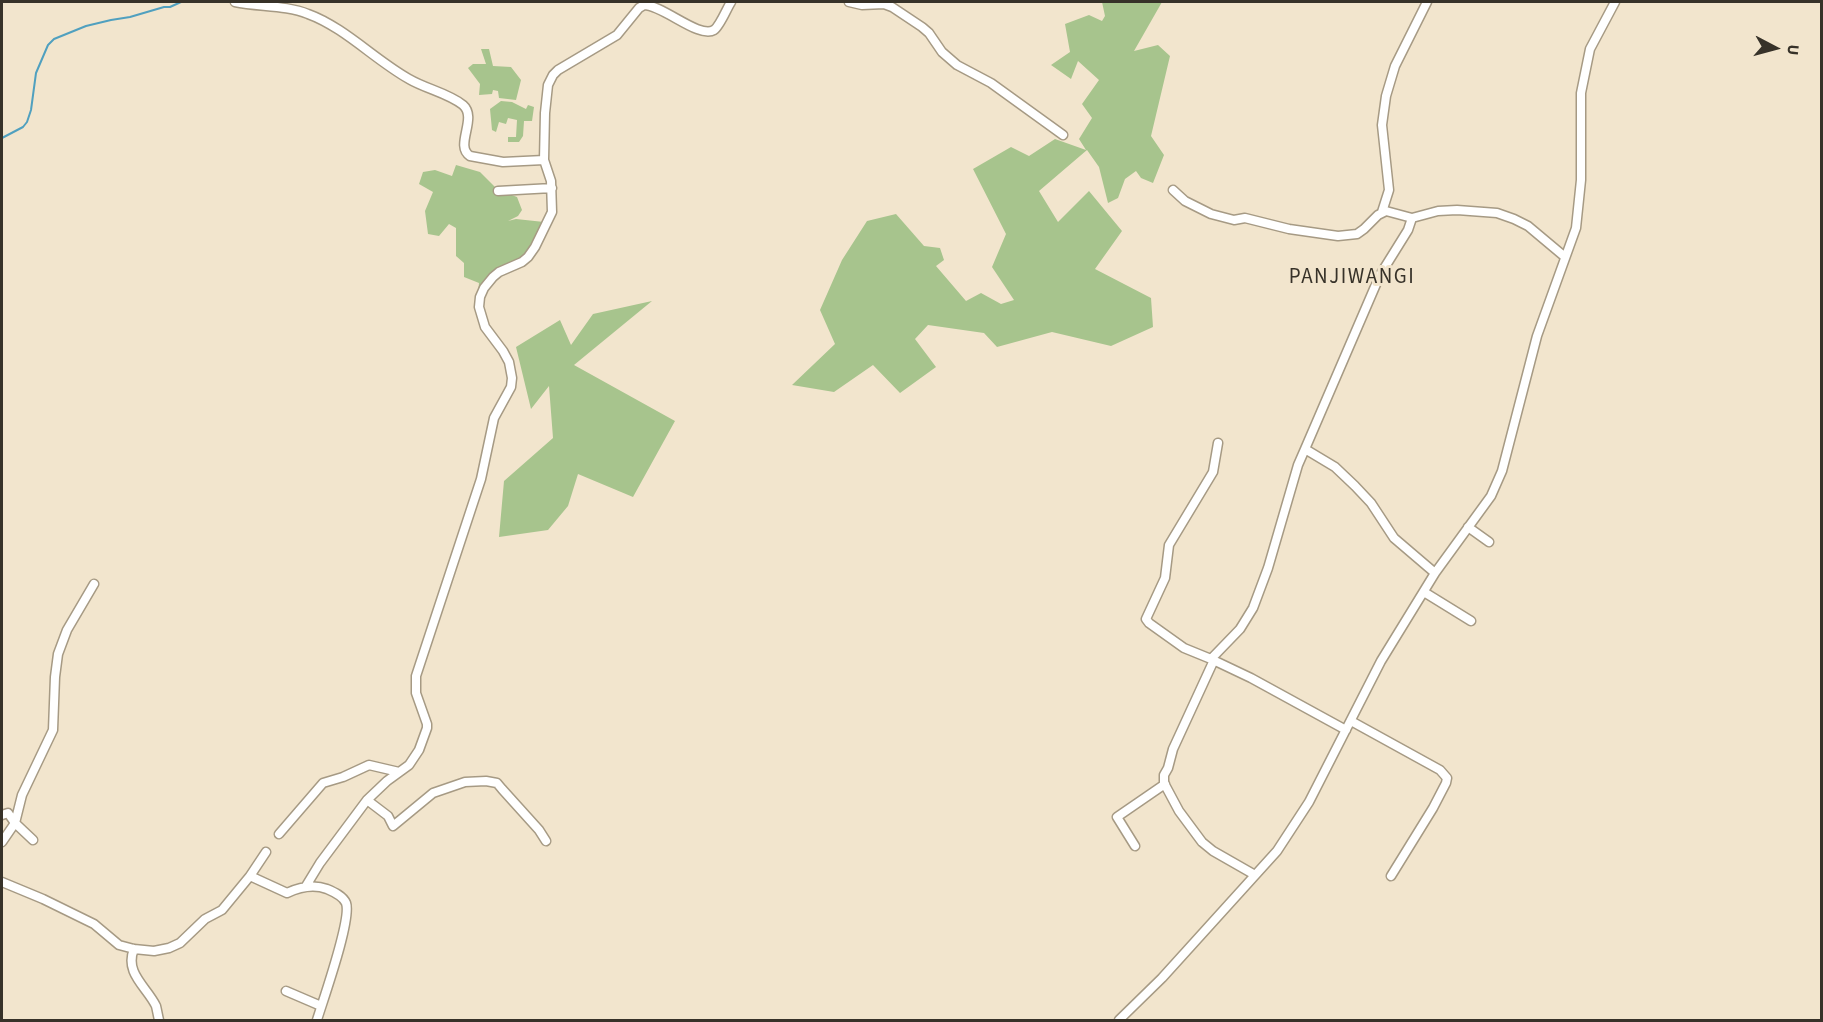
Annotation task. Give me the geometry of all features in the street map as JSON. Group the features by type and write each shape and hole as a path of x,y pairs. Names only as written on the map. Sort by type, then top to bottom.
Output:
{"street":[{"path":"236,2 299,11 319,18 408,79 463,105 468,115 466,154 503,162 544,160"},
{"path":"306,886 320,863 367,800 413,761 427,728 426,718 416,693 416,676 482,479 494,417 511,387 512,378 508,362 504,351 485,327 479,307 480,297 493,277 522,262 535,247 552,212 552,188 544,160 547,92 550,80 558,70 616,35 644,5 660,9 690,26 709,32 718,26 731,2"},
{"path":"849,2 862,5 884,4 892,7 929,33 942,52 965,71 992,83 1063,135"},
{"path":"1173,190 1185,201 1211,214 1234,220 1245,218 1289,229 1333,236 1348,237 1357,234 1382,212 1389,191 1382,125 1386,96 1395,66 1427,2"},
{"path":"1119,1020 1162,978 1277,851 1310,802 1383,659 1435,573 1490,498 1501,474 1537,336 1576,228 1581,180 1581,93 1586,64 1592,44 1615,2"},
{"path":"498,190 552,188"},
{"path":"1382,212 1412,218 1438,211 1497,213 1528,226 1565,257"},
{"path":"1255,875 1213,851 1202,842 1179,811 1165,784 1164,775 1173,749 1213,660 1250,615 1269,568 1298,465 1380,275 1408,230 1412,218"},
{"path":"1218,443 1213,472 1169,545 1164,578 1146,619 1179,645 1251,678 1346,730"},
{"path":"1305,449 1335,467 1355,486 1371,503 1394,538 1435,573"},
{"path":"1468,527 1489,542"},
{"path":"2,842 15,823 22,795 53,729 55,677 62,643 67,630 94,584"},
{"path":"1424,592 1471,621"},
{"path":"1350,721 1440,770 1447,778 1433,808 1391,876"},
{"path":"279,834 325,782 343,777 369,765 399,772"},
{"path":"367,800 388,816 393,826 433,793 465,782 497,783 546,841"},
{"path":"1135,846 1117,816 1165,784"},
{"path":"2,814 8,813 33,840"},
{"path":"2,882 94,924 119,945 154,951 180,943 205,920 223,909 266,852"},
{"path":"250,876 287,893 297,887 306,886 326,889 339,895 347,904 343,936 317,1020"},
{"path":"134,949 131,958 133,969 155,1005 159,1020"},
{"path":"286,991 321,1006"}],"green space":[{"path":"1102,2 1162,2 1134,51 1158,45 1170,56 1151,136 1164,155 1153,183 1141,178 1136,171 1125,179 1118,198 1108,203 1099,167 1087,150 1039,191 1058,222 1089,191 1122,231 1095,269 1151,298 1153,327 1111,346 1052,332 997,347 984,333 928,325 915,339 936,367 900,393 873,365 834,392 792,385 835,344 820,310 842,260 867,221 896,214 924,246 940,248 944,260 936,266 966,301 981,293 1001,304 1014,300 992,267 1006,234 973,169 1011,147 1029,156 1055,139 1086,150 1079,139 1092,118 1082,104 1099,80 1078,61 1071,79 1051,65 1070,52 1065,24 1089,15 1102,21 1105,16"},
{"path":"481,49 489,49 493,66 511,67 521,80 516,100 499,98 498,91 493,90 492,94 479,95 480,84 468,68 473,64 486,64"},
{"path":"501,101 512,102 526,109 528,105 534,107 532,121 524,121 523,136 519,142 508,142 508,137 516,137 517,120 508,118 506,124 499,122 496,132 492,130 490,109"},
{"path":"456,165 480,172 498,190 517,197 522,210 518,216 508,221 516,219 544,222 524,257 478,293 479,283 464,277 464,263 456,256 456,228 449,224 439,236 428,234 425,211 433,192 419,184 423,172 435,170 452,176"},
{"path":"652,301 574,365 675,421 633,497 578,474 568,506 548,530 499,537 504,481 553,438 549,386 531,409 516,347 560,320 571,345 593,314"}],"waterway":[{"path":"2,138 23,127 27,122 36,73 48,45 54,39 86,26 170,7 181,2"}],"district":[{"name":"PANJIWANGI","path":"1352,278"}]}
